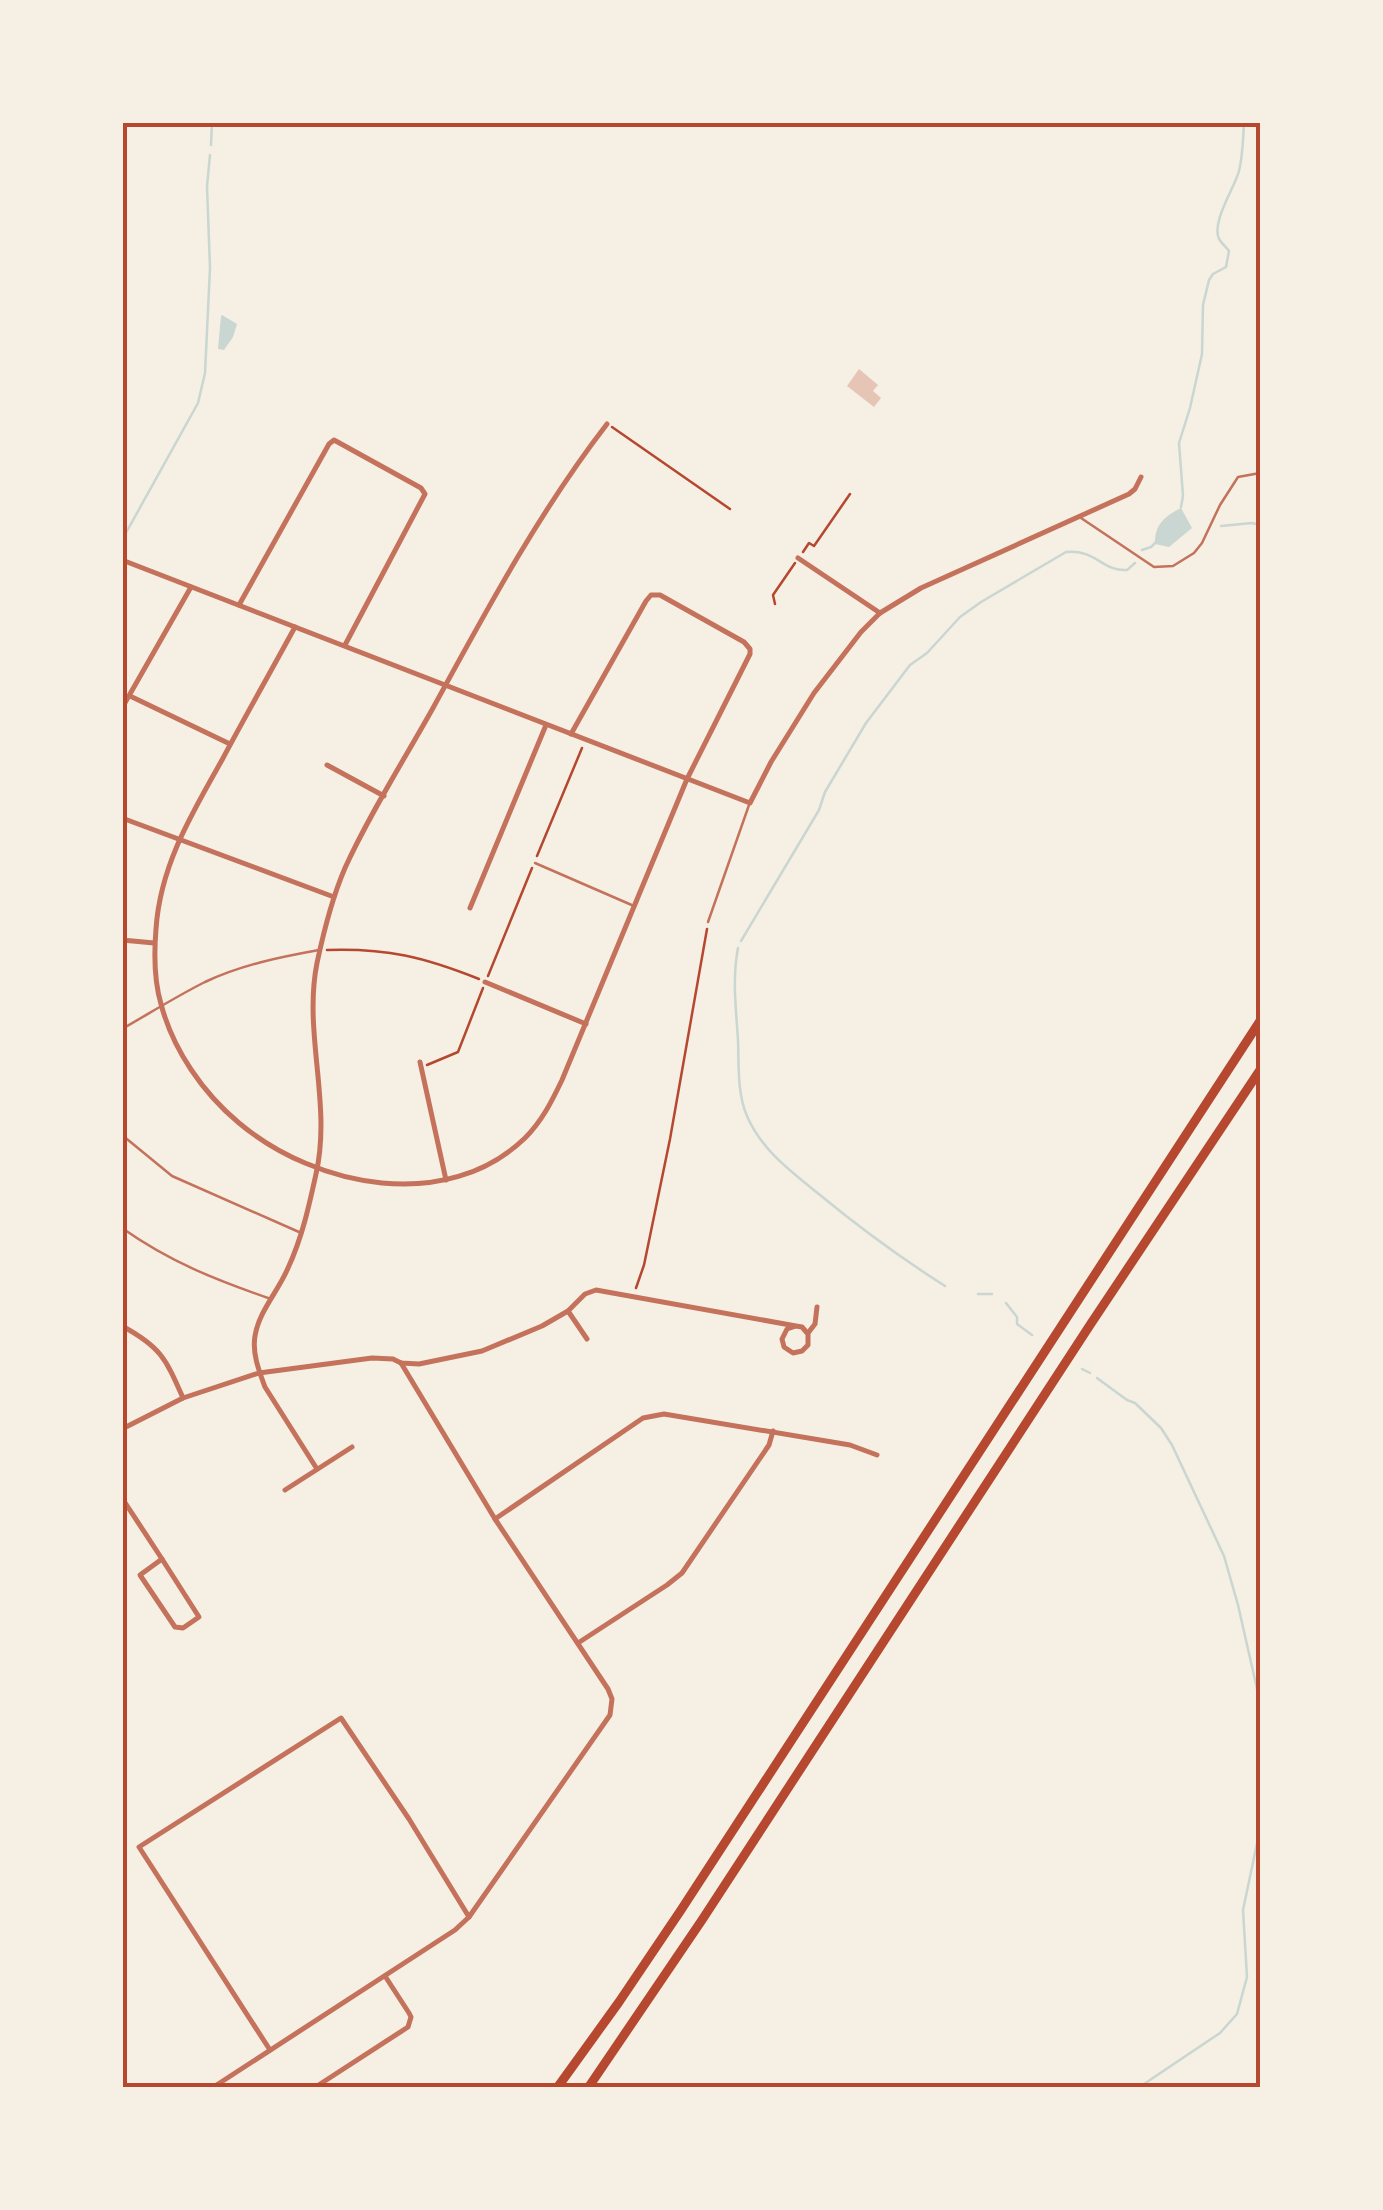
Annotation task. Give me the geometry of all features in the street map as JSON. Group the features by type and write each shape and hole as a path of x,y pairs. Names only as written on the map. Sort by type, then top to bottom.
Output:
{"highway":[{"path":"557,2088 681,1910 1260,1022"},
{"path":"588,2088 1260,1070"}],"street":[{"path":"317,1469 259,1374 255,1333 302,1233 318,1169 322,1126 312,1009 320,950 334,897 384,796 550,504 607,424"},
{"path":"240,605 328,444 334,440 425,494 344,645"},
{"path":"122,560 750,803 814,693 880,613 922,588 1129,494 1141,477"},
{"path":"798,558 880,613"},
{"path":"122,708 190,587"},
{"path":"296,627 170,862 155,944 156,975 161,1006 182,1052 212,1097 252,1134 318,1169 377,1182 416,1184 446,1180 496,1160 534,1128 560,1086 688,779 750,649 660,595 652,595 572,734"},
{"path":"130,696 230,744"},
{"path":"470,908 546,724"},
{"path":"328,765 384,796"},
{"path":"122,818 334,897"},
{"path":"122,940 155,944"},
{"path":"485,982 586,1024"},
{"path":"420,1064 446,1180"},
{"path":"401,1364 440,1361 482,1351 568,1311 585,1294 596,1290 802,1327 809,1342 798,1352 789,1351 782,1343 787,1328 796,1326"},
{"path":"808,1333 815,1324 818,1308"},
{"path":"568,1311 587,1340"},
{"path":"122,1326 160,1352 183,1398"},
{"path":"122,1430 183,1398 259,1374 372,1358 393,1359 401,1364 495,1519 612,1699 610,1715 469,1917 455,1930 212,2088"},
{"path":"495,1519 650,1415 773,1431 850,1445 877,1455"},
{"path":"578,1643 682,1573 769,1445 773,1431"},
{"path":"285,1490 352,1447"},
{"path":"122,1498 199,1617 182,1628 174,1627 140,1575 162,1560"},
{"path":"270,2050 138,1847 340,1718 469,1917"},
{"path":"314,2088 408,2027 409,2013 385,1976"}],"lane":[{"path":"1078,516 1154,568 1173,566 1202,543 1238,477 1260,473"},
{"path":"708,922 750,803"},
{"path":"534,863 634,906"},
{"path":"122,1029 207,981 279,957 320,950"},
{"path":"122,1135 172,1176 302,1233"},
{"path":"122,1228 190,1269 272,1300"}],"path":[{"path":"607,424 730,509"},
{"path":"776,604 773,595 850,494"},
{"path":"632,1296 644,1265 708,922"},
{"path":"320,950 410,955 485,982 458,1052 420,1064"}],"shaded area":[{"path":"222,315 237,324 224,350 218,349"},
{"path":"1181,508 1192,528 1169,547 1155,544 1162,522"}],"building":[{"path":"859,369 878,385 873,391 881,398 874,407 847,386"}],"waterway":[{"path":"211,145 212,122"},
{"path":"1181,507 1179,443 1202,354 1203,305 1209,280 1226,267 1229,251 1219,239 1218,223 1239,171 1244,122"},
{"path":"122,540 198,403 205,373 210,155"},
{"path":"1221,526 1260,525"},
{"path":"1142,550 1157,541"},
{"path":"741,941 866,723 910,665 927,653 960,617 1066,552 1085,554 1119,570 1127,570 1135,563"},
{"path":"738,948 735,982 739,1079 753,1128 769,1150 799,1178 945,1286"},
{"path":"978,1294 992,1294"},
{"path":"1006,1303 1017,1317 1017,1324 1032,1335"},
{"path":"1082,1369 1090,1373"},
{"path":"1097,1378 1135,1403 1172,1445 1224,1556 1260,1702"},
{"path":"1138,2088 1220,2033 1237,2014 1247,1977 1243,1910 1260,1829"}]}
